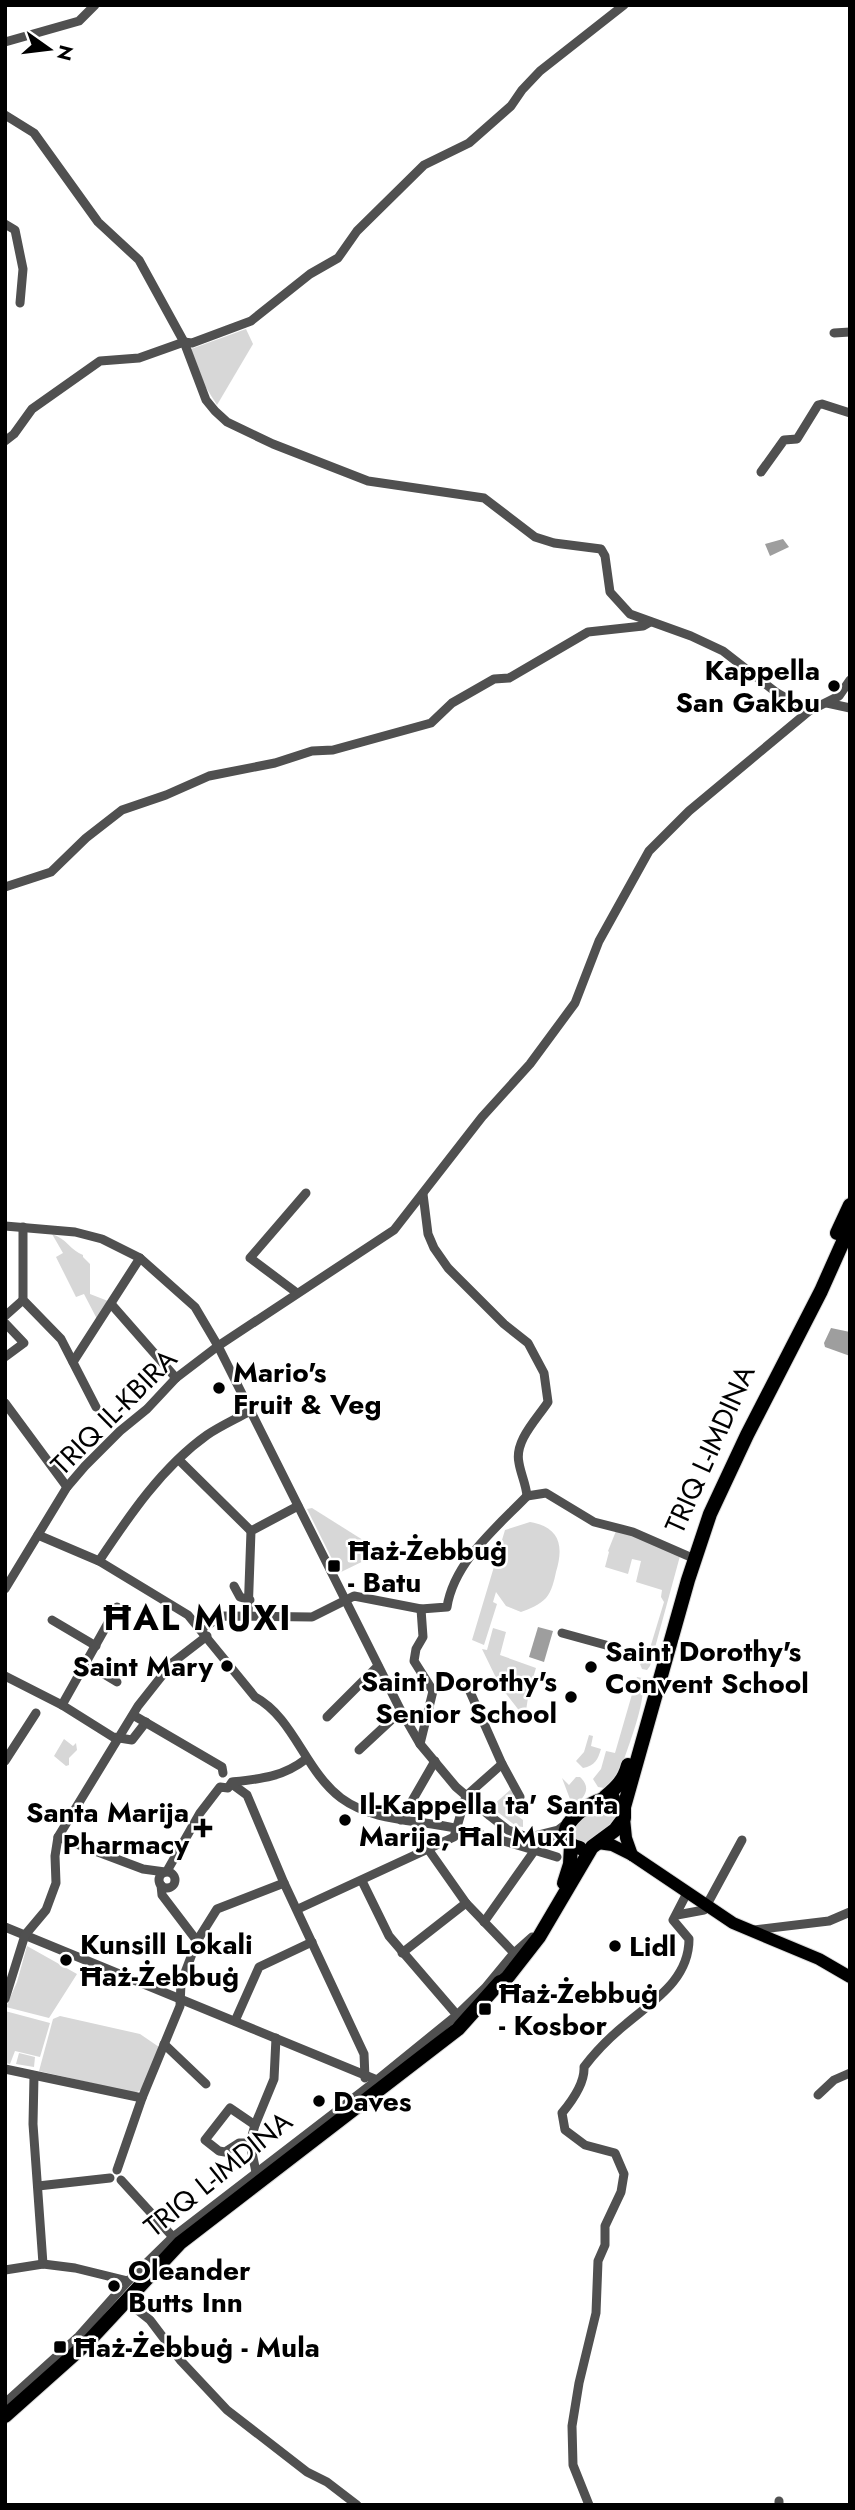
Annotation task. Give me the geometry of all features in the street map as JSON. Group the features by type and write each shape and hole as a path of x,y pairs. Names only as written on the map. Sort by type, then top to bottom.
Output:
{"highway":[{"name":"TRIQ L-IMDINA","path":"5,2416 87,2343 180,2243 458,2029 495,1988 532,1937 557,1899 568,1873 570,1844 565,1832 571,1821 618,1786 625,1775 688,1556 710,1496 739,1433 798,1321 850,1205"},
{"name":"TRIQ L-IMDINA","path":"495,1988 507,1978 539,1937 595,1845 615,1830 624,1813 688,1580 710,1514 821,1291 850,1226"},
{"path":"605,1797 616,1798 622,1802 624,1813"},
{"path":"570,1844 579,1848 595,1845"}],"main road":[{"path":"624,1813 626,1838 632,1855"},
{"path":"595,1845 612,1845 632,1855 707,1907 749,1930 820,1959 850,1977"}],"street":[{"path":"5,42 79,21 95,5"},
{"path":"5,441 14,434 32,409 100,361 139,358 184,342 192,343 251,321 310,274 338,258 357,232 424,165 469,143 511,106 540,71 624,5"},
{"path":"5,115 34,133 98,222 139,260 184,342 206,400 228,422 273,444 368,481 484,498 535,537 554,543 601,550 605,556 610,592 630,614 691,636 723,651 777,693 808,711"},
{"path":"5,224 15,230 23,269 20,303"},
{"path":"834,333 850,332"},
{"path":"761,472 784,440 797,439 818,405 850,413"},
{"path":"5,887 51,872 86,838 122,810 209,776 275,763 312,751 333,750 431,723 452,703 494,679 509,678 588,632 643,626 650,622"},
{"path":"827,703 839,696 850,680"},
{"path":"827,703 850,708"},
{"name":"TRIQ IL-KBIRA","path":"5,1588 67,1487 120,1431 147,1409 176,1378 218,1346 394,1230 482,1116 530,1064 575,1003 599,941 649,851 689,811 808,711 827,703"},
{"path":"297,1293 250,1258 306,1193"},
{"path":"422,1194 428,1234 434,1248 448,1268 504,1324 528,1343 544,1373 548,1402 523,1439 519,1453 527,1496"},
{"path":"5,1226 75,1232 102,1239 140,1258 195,1307 218,1346 378,1666 420,1744 466,1796 508,1830 570,1844"},
{"path":"23,1227 23,1300 61,1339 96,1407"},
{"path":"73,1362 140,1258"},
{"path":"5,1316 23,1300"},
{"path":"112,1305 176,1378"},
{"path":"5,1323 24,1343 5,1357"},
{"path":"7,1408 67,1487"},
{"path":"99,1561 136,1507 179,1460 207,1435 250,1411"},
{"path":"179,1460 251,1531 248,1615"},
{"path":"5,1999 9,1976 25,1935 46,1910 56,1883 55,1856 58,1837 146,1695 172,1663 223,1616 312,1617 354,1596 421,1609 447,1607 450,1588 478,1546 527,1496 546,1493 594,1522 633,1532 688,1556"},
{"path":"251,1531 299,1506"},
{"path":"38,1535 99,1561 188,1615 255,1697 265,1702 298,1743 306,1759 342,1798 362,1810 401,1820 457,1828 557,1857"},
{"path":"234,1586 240,1597 250,1600"},
{"path":"62,1705 117,1607"},
{"path":"420,1744 432,1691 414,1661 416,1649 423,1637 421,1609"},
{"path":"52,1620 96,1646"},
{"path":"562,1633 612,1647"},
{"path":"86,1664 117,1682"},
{"path":"327,1717 378,1666"},
{"path":"5,1676 62,1705 117,1738 132,1740 146,1722"},
{"path":"467,1685 502,1764 520,1797"},
{"path":"359,1750 401,1711"},
{"path":"5,1761 36,1713"},
{"path":"133,1715 222,1767 223,1773 217,1781 220,1787"},
{"path":"220,1787 228,1788 232,1783 290,1772 306,1759"},
{"path":"401,1820 435,1761"},
{"path":"298,1909 454,1837 466,1796 502,1764"},
{"path":"223,1773 231,1776 232,1783 247,1795 364,2054 365,2089"},
{"path":"169,1873 200,1813 220,1787"},
{"path":"533,1836 558,1830 571,1821"},
{"path":"58,1837 143,1868 169,1873"},
{"path":"484,1922 543,1840"},
{"path":"677,1915 700,1912 707,1907 742,1840"},
{"path":"428,1849 466,1903 514,1953"},
{"path":"143,1868 163,1885 174,1884 169,1873"},
{"path":"169,1873 161,1874 162,1895 197,1941"},
{"path":"362,1881 389,1936 457,2015"},
{"path":"117,2170 142,2098 180,2006 181,1983 197,1941 217,1909 285,1882"},
{"path":"589,2505 573,2465 572,2426 596,2313 598,2261 605,2245 605,2226 621,2192 624,2174 615,2153 585,2145 565,2130 562,2113 585,2076 584,2067 598,2049 626,2023 657,2001 674,1982 689,1946 685,1934 673,1920 687,1893"},
{"path":"402,1953 466,1903"},
{"path":"749,1930 829,1921 850,1912"},
{"path":"5,1927 377,2080"},
{"name":"TRIQ L-IMDINA","path":"5,2403 79,2336 128,2281 173,2237 457,2015 532,1937"},
{"path":"235,2021 259,1967 312,1942"},
{"path":"257,2172 250,2143 274,2079 276,2038"},
{"path":"164,2044 206,2084"},
{"path":"5,2069 142,2098"},
{"path":"818,2095 834,2080 850,2073"},
{"path":"34,2076 33,2124 43,2264"},
{"path":"250,2143 239,2143 228,2152 222,2152 205,2140 230,2108 255,2125"},
{"path":"110,2178 111,2172 117,2170"},
{"path":"117,2170 121,2174 121,2180 173,2237"},
{"path":"38,2186 110,2178 114,2182 121,2180"},
{"path":"5,2270 43,2264 75,2268 128,2281"},
{"path":"126,2301 150,2320 176,2356 222,2406 307,2472 323,2479 357,2505"}],"shaded area":[{"path":"246,329 253,344 217,405 205,386 191,349"},
{"path":"783,539 789,547 770,556 765,544"},
{"path":"52,1234 83,1255 90,1264 90,1294 108,1301 97,1319 84,1294 76,1297 56,1257 63,1253"},
{"path":"831,1328 850,1332 850,1356 825,1347 824,1343"},
{"path":"312,1508 382,1552 339,1573 307,1509"},
{"path":"530,1522 548,1528 554,1533 559,1546 560,1554 550,1592 540,1603 521,1612 506,1606 496,1592 493,1602 497,1604 484,1645 472,1640 505,1530"},
{"path":"616,1531 633,1535 680,1556 647,1670 642,1669 640,1664 647,1658 664,1602 661,1597 662,1590 636,1582 641,1561 632,1559 628,1574 605,1567"},
{"path":"538,1627 553,1631 544,1662 529,1657"},
{"path":"493,1628 506,1632 500,1655 536,1668 524,1724 521,1713 500,1686 482,1649 487,1650"},
{"path":"637,1677 642,1678 642,1698 620,1771 614,1781 604,1788 598,1787 593,1779 601,1769 606,1751 615,1753"},
{"path":"589,1735 593,1736 591,1746 601,1749 595,1762 583,1768 576,1761 584,1752"},
{"path":"64,1739 73,1746 76,1743 77,1750 66,1766 54,1756"},
{"path":"576,1777 584,1781 586,1790 573,1807 562,1778 569,1785"},
{"path":"511,1789 515,1796 512,1802 517,1810 515,1814 523,1820 523,1827 516,1826 491,1807"},
{"path":"615,1804 619,1815 616,1821 587,1843 573,1840 571,1830 590,1807"},
{"path":"27,1946 77,1974 49,2018 6,2007 17,1982"},
{"path":"5,2011 50,2023 40,2057 15,2051 10,2064 5,2063"},
{"path":"60,2016 140,2034 159,2047 143,2089 135,2093 39,2071 53,2019"},
{"path":"19,2053 35,2057 34,2067 16,2064"}],"place":[{"name":"Kappella San Gakbu","path":"834,686"},
{"name":"Mario's Fruit & Veg","path":"219,1388"},
{"name":"Ħaż-Żebbuġ - Batu","path":"334,1566"},
{"name":"Saint Mary","path":"227,1666"},
{"name":"Saint Dorothy's Convent School","path":"591,1667"},
{"name":"Saint Dorothy's Senior School","path":"571,1697"},
{"name":"Il-Kappella ta' Santa Marija, Ħal Muxi","path":"345,1820"},
{"name":"Santa Marija Pharmacy","path":"203,1828"},
{"name":"Lidl","path":"615,1946"},
{"name":"Kunsill Lokali Ħaż-Żebbuġ","path":"66,1960"},
{"name":"Ħaż-Żebbuġ - Kosbor","path":"485,2009"},
{"name":"Daves","path":"319,2101"},
{"name":"Oleander Butts Inn","path":"114,2286"},
{"name":"Ħaż-Żebbuġ - Mula","path":"60,2347"}],"district":[{"name":"ĦAL MUXI","path":"198,1618"}]}
